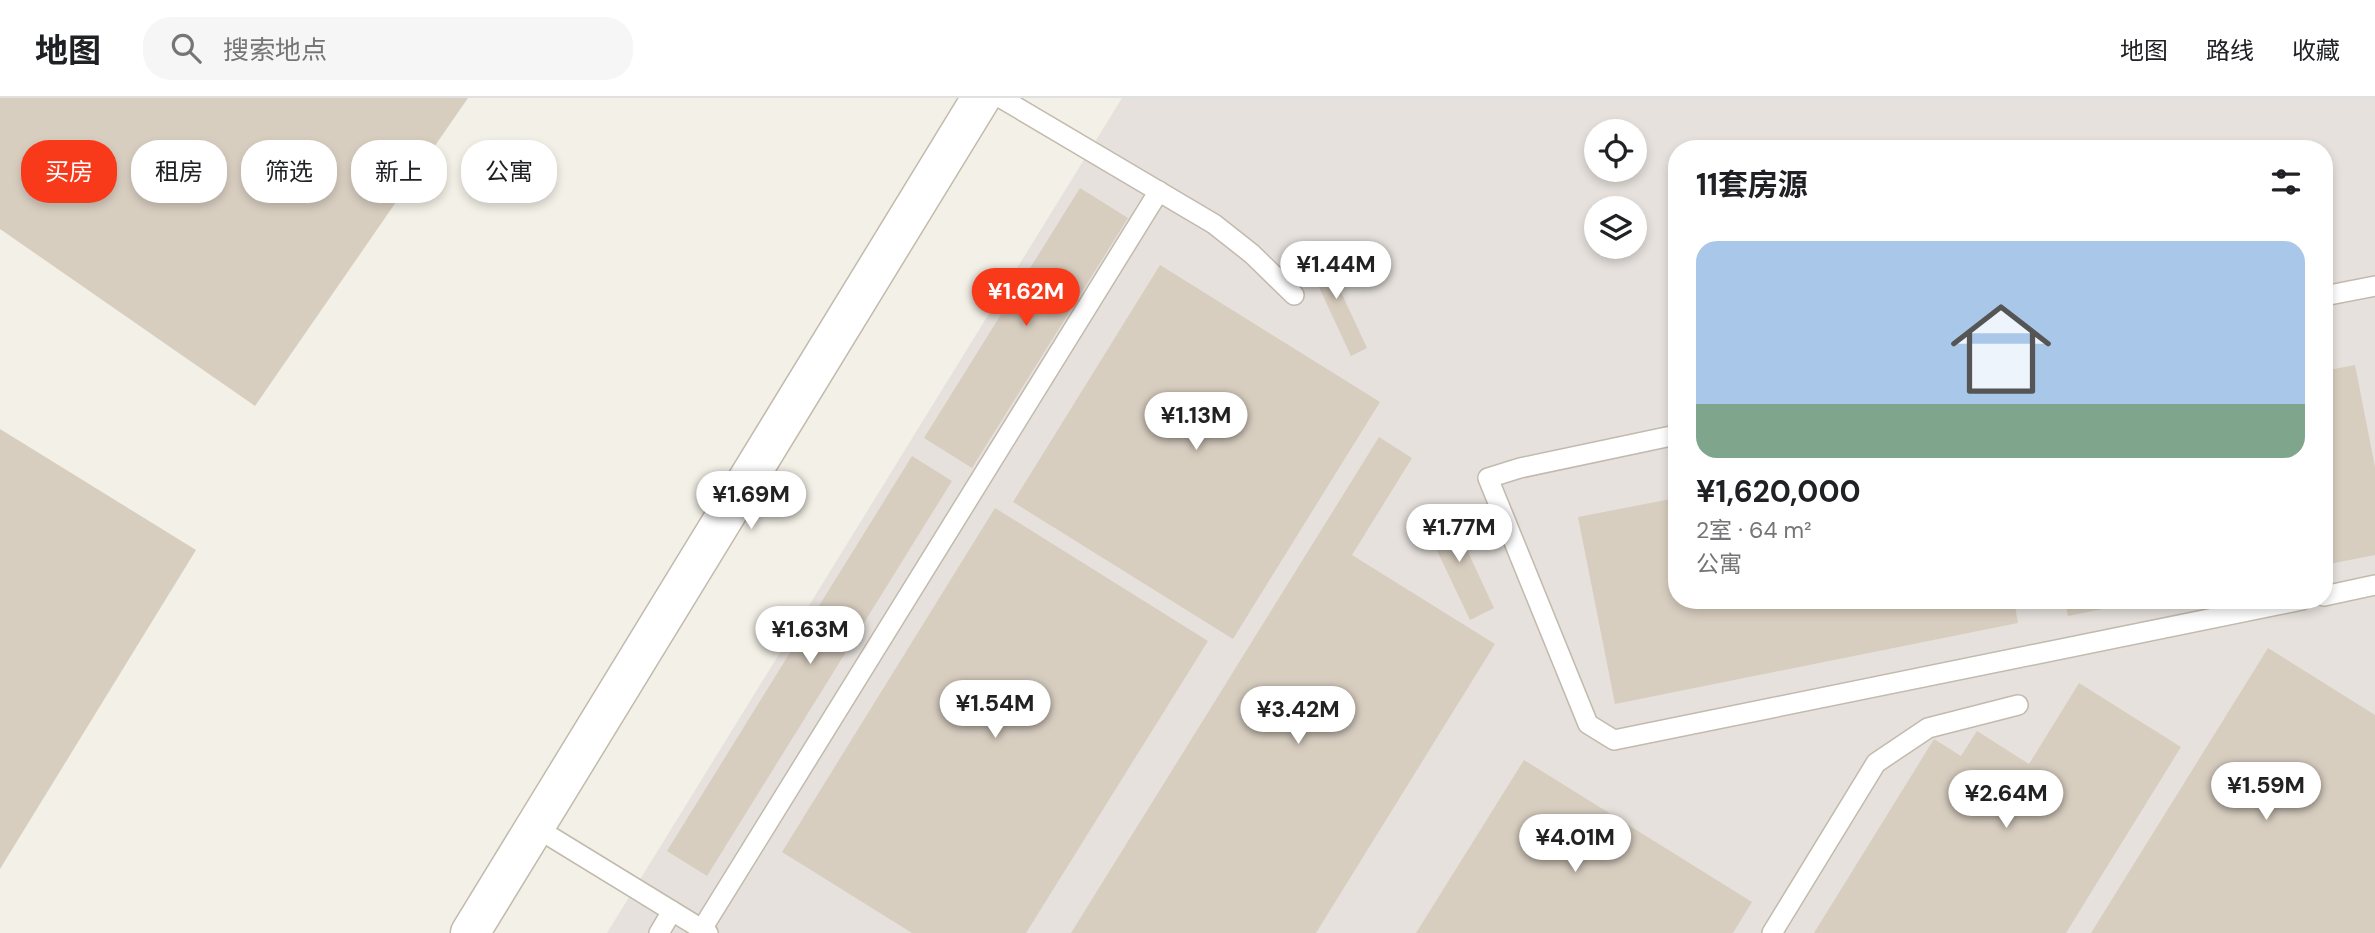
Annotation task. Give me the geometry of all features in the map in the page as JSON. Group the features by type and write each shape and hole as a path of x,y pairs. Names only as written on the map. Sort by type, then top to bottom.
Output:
{"street":[{"path":"470,933 981,98"}],"lane":[{"path":"1001,98 1214,224 1252,254 1294,295"},
{"path":"535,827 705,931 1160,191"},
{"path":"2333,294 2375,286"},
{"path":"1668,437 1520,468 1488,478 1588,724 1614,740 2258,609"},
{"path":"2333,594 2375,585"},
{"path":"1772,933 1876,763 1928,728 2018,705"},
{"path":"659,933 672,911"}],"shaded area":[{"path":"1122,98 2375,98 2375,933 607,933"}],"building":[{"path":"0,98 468,98 439,140 351,140 351,203 395,203 255,406 0,229"},
{"path":"1080,188 1128,218 972,468 924,438"},
{"path":"1320,247 1367,348 1351,356 1304,255"},
{"path":"1160,265 1380,402 1233,639 1013,502"},
{"path":"2355,365 2375,467 2375,555 2333,563 2333,369"},
{"path":"0,429 196,550 0,869"},
{"path":"1379,437 1412,458 1352,555 1495,644 1316,933 1071,933"},
{"path":"912,456 952,481 707,876 667,851"},
{"path":"1668,500 1668,609 2016,609 2018,623 1615,704 1578,517"},
{"path":"995,508 1208,641 1026,933 912,933 782,852"},
{"path":"1448,509 1494,608 1470,620 1423,521"},
{"path":"2067,609 2103,609 2068,616"},
{"path":"2268,648 2375,715 2375,933 2091,933"},
{"path":"2079,683 2181,747 2066,933 1814,933 1934,739 1961,756 1977,731 2029,764"},
{"path":"1524,760 1752,902 1733,933 1416,933"}]}
